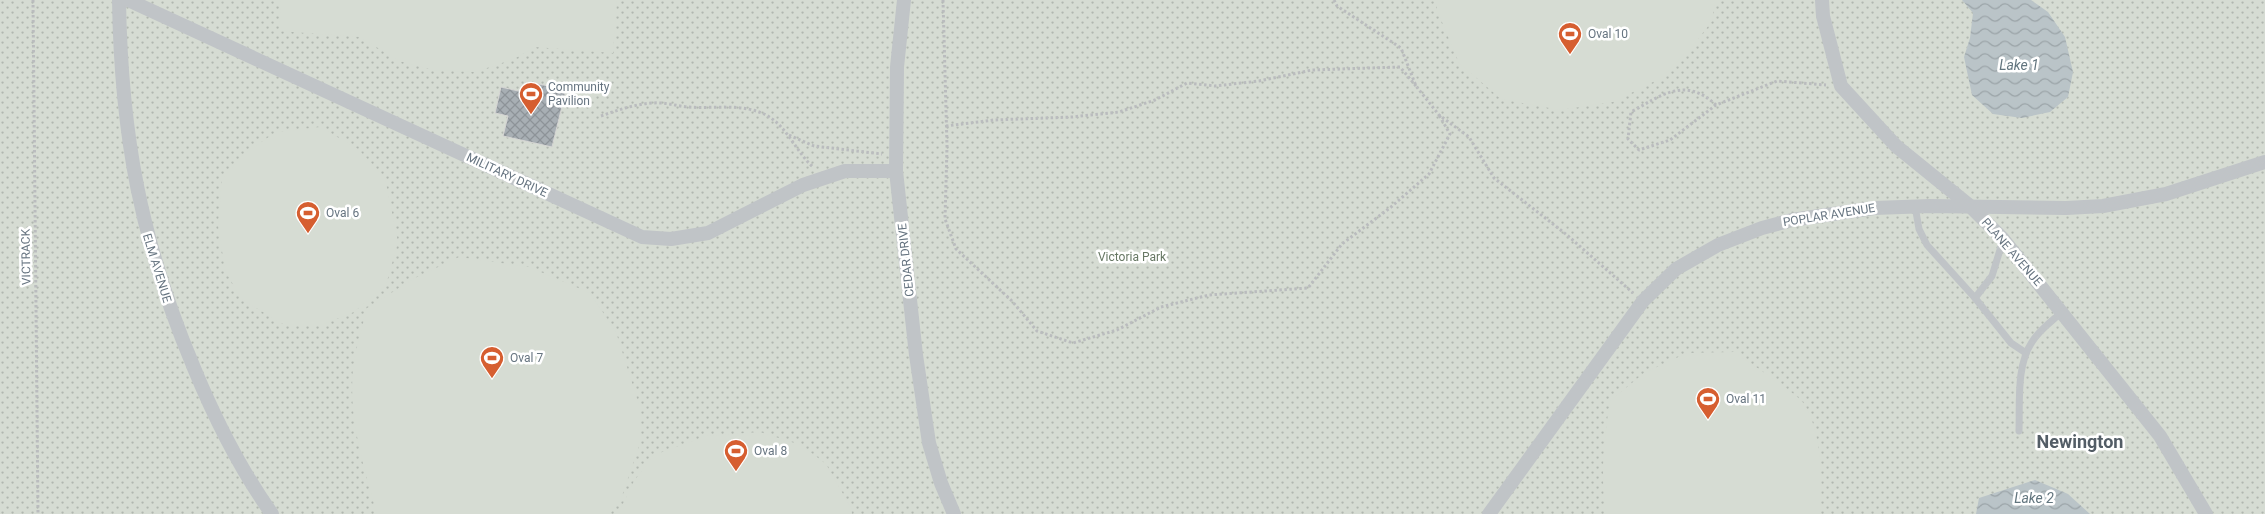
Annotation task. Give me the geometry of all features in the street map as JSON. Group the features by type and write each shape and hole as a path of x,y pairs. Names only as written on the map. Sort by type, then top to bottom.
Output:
{"street":[{"name":"ELM AVENUE","path":"119,0 121,71 128,145 155,265 181,336 218,421 240,463 272,514"},
{"name":"MILITARY DRIVE","path":"128,0 642,237 671,239 708,233 824,176 844,171 896,171"},
{"name":"CEDAR DRIVE","path":"904,0 898,67 896,171 916,354 929,443 941,483 954,514"},
{"name":"PLANE AVENUE","path":"1822,0 1823,16 1841,86 1896,146 1970,206 2003,240 2062,311 2160,436 2206,514"},
{"name":"POPLAR AVENUE","path":"1489,514 1622,327 1643,301 1682,265 1708,250 1749,233 1813,216 1874,208 1970,206 2066,208 2109,205 2166,194 2265,162"}],"lane":[{"path":"1915,206 1919,229 1927,245 1975,298 2011,343 2026,353"},
{"path":"1975,298 1992,276 2003,240"},
{"path":"2019,431 2022,374 2026,353 2036,336 2062,311"}],"path":[{"name":"VICTRACK","path":"33,0 38,514"},
{"path":"943,0 946,126 945,219 956,249 1012,301 1037,331 1074,343 1117,330 1161,307 1209,295 1308,288 1342,244 1391,207 1429,174 1450,134 1439,115 1400,67 1312,70 1259,81 1215,86 1187,83 1155,100 1119,112 1072,117 994,120 946,126"},
{"path":"1334,0 1337,6 1401,48 1416,86"},
{"path":"1716,105 1703,93 1671,90 1631,112 1628,139 1639,150 1670,140 1716,105 1777,81 1841,86"},
{"path":"601,116 629,106 655,102 688,107 743,108 765,114 788,134 814,146 896,155"},
{"path":"1439,115 1470,137 1494,178 1567,235 1643,301"},
{"path":"788,134 801,156 824,176"}],"green space":[{"name":"Victoria Park","path":"0,0 2265,0 2265,514 0,514"},
{"path":"281,0 617,0 613,53 535,47 514,59 475,72 433,70 399,61 360,37 279,31"},
{"name":"Oval 10","path":"1437,0 1715,0 1712,21 1692,47 1659,79 1613,102 1560,110 1501,99 1459,63 1437,10"},
{"name":"Oval 6","path":"320,127 358,149 385,178 398,242 386,285 354,312 324,324 283,324 241,299 225,270 218,225 222,179 245,153 276,132"},
{"name":"Oval 7","path":"459,257 529,267 590,293 616,332 639,405 639,446 621,499 610,514 377,514 361,456 352,396 355,356 367,308 415,278"},
{"name":"Oval 11","path":"1734,352 1783,386 1805,405 1815,430 1820,458 1820,514 1606,514 1603,486 1606,429 1610,401 1644,373 1687,353"},
{"name":"Oval 8","path":"760,432 801,445 826,464 851,508 852,514 618,514 634,481 654,455 706,436"}],"water":[{"name":"Lake 1","path":"1962,0 2031,0 2048,12 2065,37 2073,72 2068,97 2050,112 2022,118 1993,114 1972,95 1964,57 1970,38 1973,13"},
{"name":"Lake 2","path":"2035,480 2068,494 2090,514 1976,514 1979,498"}],"building":[{"name":"Community Pavilion","path":"530,82 566,90 552,147 503,136 508,116 495,113 501,87 527,93"}],"place":[{"name":"Oval 10","path":"1570,55"},
{"name":"Community Pavilion","path":"531,115"},
{"name":"Oval 6","path":"308,234"},
{"name":"Oval 7","path":"492,379"},
{"name":"Oval 11","path":"1708,420"},
{"name":"Oval 8","path":"736,472"}],"district":[{"name":"Newington","path":"2080,442"}]}
